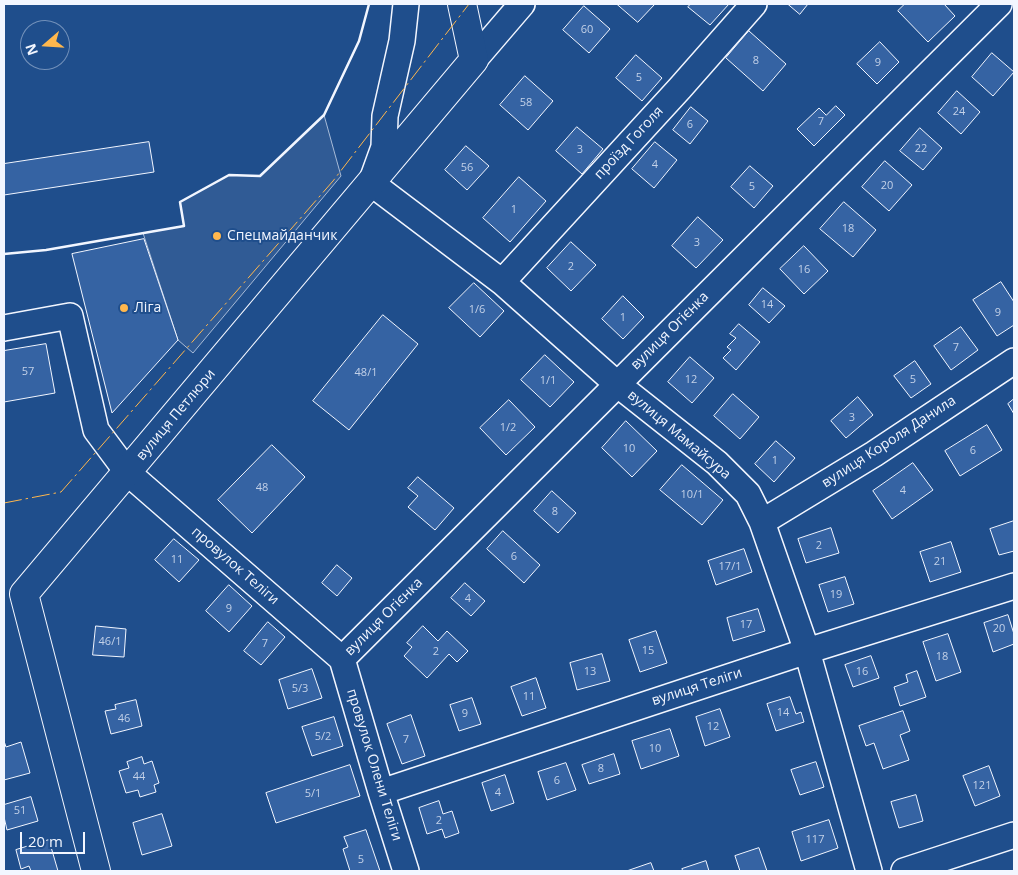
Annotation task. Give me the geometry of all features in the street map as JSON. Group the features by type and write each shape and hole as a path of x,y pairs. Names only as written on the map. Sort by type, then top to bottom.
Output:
{"main road":[{"path":"462,4 474,60"},
{"name":"вулиця Петлюри","path":"96,871 14,596 128,473 474,60"}],"street":[{"path":"371,183 384,147 385,116 402,41 406,4"},
{"path":"474,60 522,4"},
{"name":"проїзд Гоголя","path":"502,282 680,88 754,4"},
{"name":"вулиця Огієнка","path":"342,659 999,4"},
{"name":"вулиця Мамайсура","path":"371,183 502,282 617,384 717,463 748,494 762,522 807,651 869,871"},
{"name":"провулок Теліги","path":"4,328 70,316 96,430 128,473 342,659"},
{"name":"вулиця Короля Данила","path":"762,522 874,454 1014,361"},
{"name":"вулиця Теліги","path":"381,792 807,651 1014,586"},
{"name":"провулок Олени Теліги","path":"342,659 406,871"},
{"path":"904,871 1014,835"}],"shaded area":[{"name":"Спецмайданчик","path":"324,115 341,176 193,353 178,340 143,233 184,226 180,202 229,175 260,176"}],"building":[{"path":"617,4 655,4 638,22"},
{"path":"691,4 729,4 710,25 688,7"},
{"path":"788,4 808,4 800,14"},
{"path":"905,4 944,4 955,16 928,42 898,11"},
{"path":"584,6 610,29 589,53 563,30"},
{"path":"749,31 786,64 763,91 726,58"},
{"path":"880,42 899,62 877,84 857,64"},
{"path":"992,53 1014,72 993,96 972,77"},
{"path":"636,55 662,78 642,101 616,78"},
{"path":"525,76 553,101 528,130 500,105"},
{"path":"957,91 980,112 961,134 938,113"},
{"path":"836,106 845,115 814,146 797,129 819,108 826,115"},
{"path":"691,107 708,121 690,144 673,130"},
{"path":"577,127 603,149 582,174 556,151"},
{"path":"920,128 942,148 923,170 900,151"},
{"path":"149,142 154,172 4,195 4,164"},
{"path":"655,142 677,160 654,188 632,169"},
{"path":"466,146 489,166 467,190 445,170"},
{"path":"885,161 912,185 889,211 862,187"},
{"path":"750,166 773,186 754,208 731,187"},
{"path":"519,177 546,201 510,242 483,218"},
{"path":"844,202 876,230 853,257 820,229"},
{"path":"698,217 723,240 696,268 672,246"},
{"path":"144,239 178,340 112,413 72,254"},
{"path":"571,242 596,265 571,291 547,268"},
{"path":"804,246 828,271 804,294 780,269"},
{"path":"1001,282 1014,302 1014,325 997,336 973,300"},
{"path":"474,283 504,311 480,337 449,308"},
{"path":"763,288 785,306 769,323 749,305"},
{"path":"623,296 644,317 623,339 602,319"},
{"path":"383,315 418,344 349,430 313,401"},
{"path":"739,324 760,342 736,370 723,358 731,350 727,347 736,338 730,334"},
{"path":"961,327 978,350 951,370 934,346"},
{"path":"46,344 55,393 4,402 4,351"},
{"path":"545,355 574,382 550,407 521,380"},
{"path":"690,357 714,378 692,403 668,382"},
{"path":"915,361 931,384 911,398 894,376"},
{"path":"733,394 759,417 740,439 714,416"},
{"path":"858,397 873,415 846,438 831,421"},
{"path":"1014,399 1014,414 1008,404"},
{"path":"509,400 535,427 506,455 480,428"},
{"path":"626,421 657,451 632,477 602,448"},
{"path":"987,425 1002,450 960,476 945,451"},
{"path":"776,441 795,458 774,482 755,464"},
{"path":"272,445 305,477 252,533 218,500"},
{"path":"913,463 933,490 892,519 873,491"},
{"path":"682,465 723,500 702,525 660,490"},
{"path":"418,477 454,508 435,530 408,507 418,496 408,488"},
{"path":"552,491 576,513 558,533 534,511"},
{"path":"1014,521 1014,551 999,555 990,529"},
{"path":"831,528 839,553 806,563 798,539"},
{"path":"503,531 540,565 524,583 487,549"},
{"path":"174,539 199,560 179,582 155,560"},
{"path":"951,542 961,572 930,582 920,552"},
{"path":"744,549 752,572 716,585 708,561"},
{"path":"337,565 352,578 337,596 322,583"},
{"path":"845,577 854,604 828,612 819,585"},
{"path":"465,583 485,601 471,616 451,598"},
{"path":"229,585 252,606 229,632 206,611"},
{"path":"758,609 765,631 733,641 727,618"},
{"path":"1008,615 1014,634 1014,644 993,652 984,623"},
{"path":"268,622 285,637 261,665 244,651"},
{"path":"96,626 126,629 124,657 93,655"},
{"path":"423,626 438,641 447,631 468,651 457,662 449,654 427,678 404,656 412,647 407,643"},
{"path":"656,631 667,663 640,672 629,640"},
{"path":"948,634 961,672 936,681 923,642"},
{"path":"602,654 610,681 577,690 570,663"},
{"path":"871,656 879,678 853,687 845,665"},
{"path":"312,669 322,698 288,709 279,680"},
{"path":"917,671 926,697 900,706 894,687 908,682 906,675"},
{"path":"536,678 546,708 522,716 511,687"},
{"path":"790,697 796,714 801,712 804,722 776,731 767,704"},
{"path":"472,698 481,724 459,731 450,705"},
{"path":"136,700 142,726 111,734 105,711 116,709 115,705"},
{"path":"720,709 730,737 705,746 696,717"},
{"path":"903,711 910,731 900,735 909,760 883,769 874,743 866,746 859,726"},
{"path":"411,715 425,756 402,764 387,724"},
{"path":"334,717 343,746 312,756 302,727"},
{"path":"670,729 679,756 641,769 632,741"},
{"path":"4,741 6,747 21,742 30,773 4,780"},
{"path":"614,754 620,774 589,784 582,765"},
{"path":"142,757 144,764 152,761 159,783 154,785 156,792 140,797 138,790 126,793 119,771 129,768 127,762"},
{"path":"816,762 824,787 800,795 791,770"},
{"path":"566,763 576,790 547,800 538,772"},
{"path":"350,765 360,796 276,823 266,793"},
{"path":"989,766 1000,796 975,806 963,776"},
{"path":"505,775 514,803 491,811 482,783"},
{"path":"916,795 923,821 899,828 891,802"},
{"path":"31,797 38,821 7,830 4,805"},
{"path":"439,801 443,814 452,811 459,833 445,838 442,829 427,834 419,808"},
{"path":"162,814 172,846 142,855 133,823"},
{"path":"829,820 838,848 801,861 792,832"},
{"path":"366,830 380,871 350,871 343,849 348,847 344,837"},
{"path":"49,840 58,871 31,871 29,866 21,869 16,850"},
{"path":"759,848 767,871 740,871 735,856"},
{"path":"706,861 709,871 683,871 682,869"},
{"path":"651,863 654,871 627,871"}],"wall":[{"path":"4,254 46,250 184,226 180,202 229,175 260,176 324,115 359,41 369,4"}],"power":[{"path":"4,503 61,492 333,181 469,4"}],"place":[{"name":"Спецмайданчик","path":"217,236"},
{"name":"Ліга","path":"124,308"}]}
